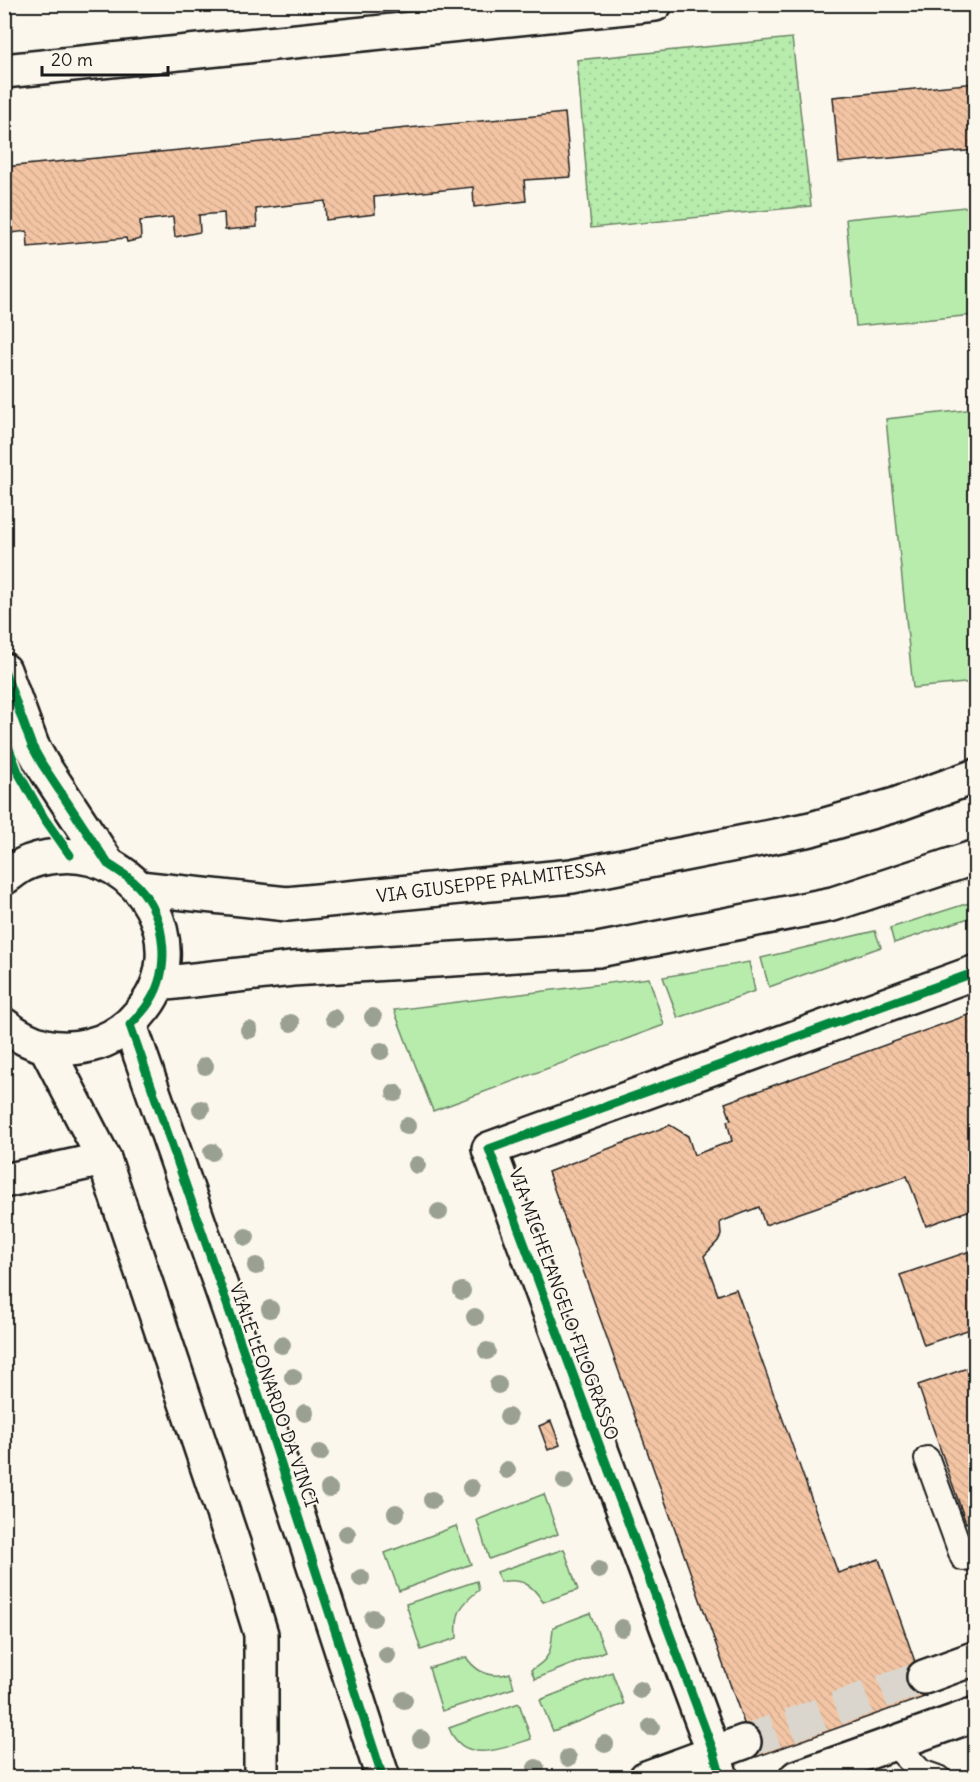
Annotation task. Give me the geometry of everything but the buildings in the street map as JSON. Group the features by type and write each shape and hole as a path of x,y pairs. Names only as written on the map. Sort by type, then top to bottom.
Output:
{"street":[{"path":"4,71 655,4"},
{"path":"4,670 32,746 108,864"},
{"name":"VIA GIUSEPPE PALMITESSA","path":"140,888 287,904 572,876 811,829 895,805 975,776"},
{"path":"4,878 23,865 46,857 70,855 108,864 125,874 140,888 154,909 162,933 163,959 158,984 147,1006 130,1025 105,1041 75,1048 46,1047 18,1036 4,1026"},
{"path":"158,984 292,969 598,950 833,904 975,857"},
{"name":"VIA MICHELANGELO FILOGRASSO","path":"717,1765 489,1149 975,972"},
{"name":"VIALE LEONARDO DA VINCI","path":"130,1025 259,1396 383,1778"},
{"path":"46,1047 104,1159 234,1546 261,1634 261,1778"},
{"path":"4,1181 104,1159"},
{"path":"924,1677 975,1658"},
{"path":"796,1778 975,1714"},
{"path":"646,1778 717,1765 744,1742"}],"lane":[{"path":"927,1459 963,1558 975,1556"},
{"path":"893,1743 921,1772 938,1778"}],"green space":[{"path":"792,38 811,206 591,228 577,60"},
{"path":"975,206 975,315 856,326 846,219"},
{"path":"975,409 975,682 913,688 886,419"},
{"path":"975,901 975,916 894,943 890,928"},
{"path":"875,931 881,947 769,987 761,958"},
{"path":"749,962 755,991 678,1018 663,977"},
{"path":"649,978 664,1025 433,1111 394,1010"},
{"path":"544,1494 558,1534 489,1559 477,1520"},
{"path":"456,1526 471,1564 399,1591 385,1553"},
{"path":"564,1549 578,1590 543,1602 526,1584 514,1581 500,1582 497,1572"},
{"path":"477,1581 479,1590 467,1600 460,1610 457,1638 421,1650 406,1604"},
{"path":"590,1613 605,1651 535,1679 531,1670 547,1657 552,1642 553,1627"},
{"path":"466,1657 475,1667 485,1673 503,1675 510,1673 514,1688 442,1711 429,1668"},
{"path":"612,1672 624,1704 553,1731 540,1700"},
{"path":"519,1703 531,1739 497,1749 474,1751 464,1747 456,1740 449,1728"}],"tunnel":[{"path":"744,1742 924,1677"}],"cycle path":[{"path":"4,670 32,746 42,764 108,864 138,886 148,899 155,914 163,946 160,978 146,1007 130,1025 259,1396 383,1778"},
{"path":"4,736 18,772 44,818 70,855"},
{"path":"721,1778 714,1753 489,1149 976,972"}]}
